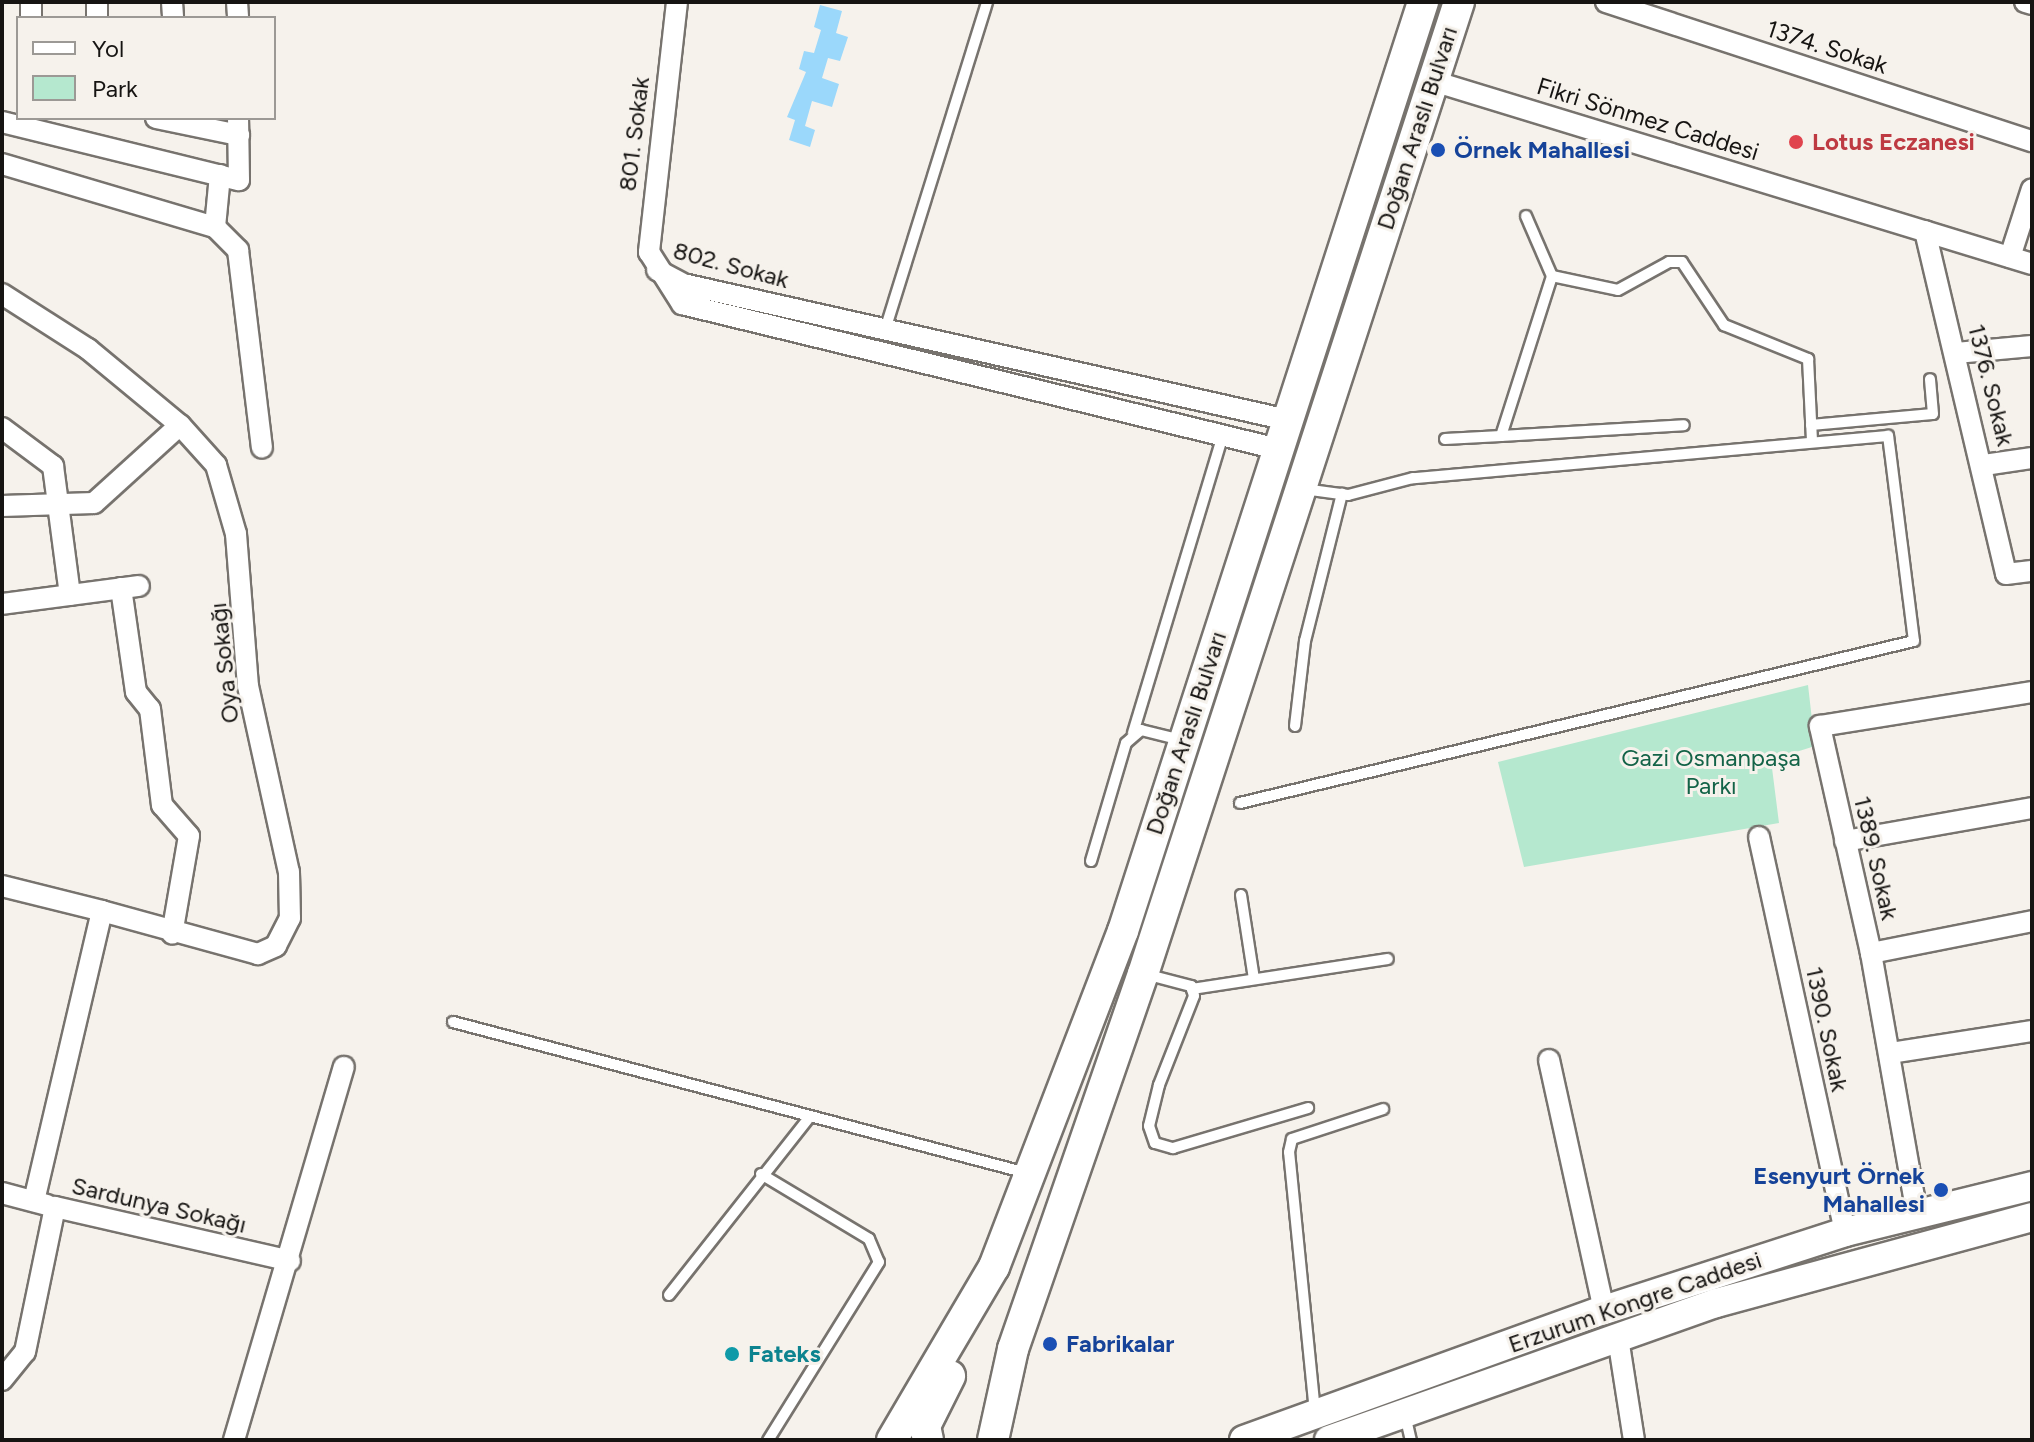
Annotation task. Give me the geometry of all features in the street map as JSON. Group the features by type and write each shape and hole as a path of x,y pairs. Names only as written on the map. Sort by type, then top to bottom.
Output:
{"main road":[{"name":"Doğan Araslı Bulvarı","path":"892,1440 994,1267 1123,931 1423,2"},
{"name":"Doğan Araslı Bulvarı","path":"993,1440 1013,1349 1143,974 1459,2"},
{"name":"Erzurum Kongre Caddesi","path":"1244,1440 1604,1310 1845,1232 2032,1186"},
{"name":"Erzurum Kongre Caddesi","path":"1329,1440 1408,1426 1618,1338 1716,1303 2032,1217"},
{"path":"928,1440 925,1426 976,1323 994,1267"},
{"path":"973,1440 1013,1349"}],"street":[{"name":"801. Sokak","path":"657,270 649,252 651,213 677,2"},
{"name":"1374. Sokak","path":"1606,2 2032,141"},
{"path":"2025,2 2032,4"},
{"name":"Fikri Sönmez Caddesi","path":"1433,81 2032,264"},
{"path":"178,120 238,127 230,177 215,227"},
{"path":"2,122 230,177"},
{"path":"2,164 215,227 238,250 262,448"},
{"path":"2010,257 2032,189"},
{"name":"1376. Sokak","path":"1925,231 1984,465 2006,574 2032,571"},
{"name":"802. Sokak","path":"657,270 683,284 1288,420"},
{"name":"802. Sokak","path":"657,270 695,312 1224,431 1278,449"},
{"name":"Oya Sokağı","path":"2,294 88,349 180,425 216,465 236,534 248,686 289,872 290,918 276,946 258,954 172,934 102,911 2,886"},
{"path":"1956,353 2032,346"},
{"path":"2,506 58,500 94,503 180,425"},
{"path":"2,428 53,466 70,595"},
{"path":"1984,465 2032,458"},
{"path":"2,604 130,587 136,692 150,709 162,805 189,836 172,934"},
{"name":"1389. Sokak","path":"1917,1214 1871,953 1820,726 2032,692"},
{"path":"1845,841 2032,808"},
{"name":"1390. Sokak","path":"1759,837 1845,1232"},
{"path":"34,1201 102,911"},
{"path":"1871,953 2032,921"},
{"path":"1890,1053 2032,1033"},
{"path":"1549,1060 1604,1310"},
{"path":"234,1440 290,1261 344,1067"},
{"path":"2,1193 55,1207"},
{"name":"Sardunya Sokağı","path":"2,1380 25,1352 55,1207 290,1261"},
{"path":"1618,1338 1634,1440"}],"lane":[{"path":"885,330 987,2"},
{"path":"1501,436 1552,276 1526,216"},
{"path":"1552,276 1618,290 1669,262 1682,262 1724,325 1808,359 1812,442"},
{"path":"1811,425 1933,414 1930,379"},
{"path":"1445,439 1684,425"},
{"path":"1091,861 1224,431"},
{"path":"1240,803 1914,641 1888,436 1413,478 1342,494 1301,489"},
{"path":"1295,726 1305,641 1342,494"},
{"path":"1133,733 1183,741"},
{"path":"1241,895 1254,979"},
{"path":"1143,974 1192,989 1388,959"},
{"path":"1192,989 1152,1112 1155,1143 1173,1148 1308,1108"},
{"path":"453,1022 807,1120 1030,1174"},
{"path":"1315,1414 1289,1152 1292,1139 1383,1109"},
{"path":"669,1295 761,1174 807,1120"},
{"path":"761,1174 863,1235 879,1262 768,1440"}],"green space":[{"name":"Gazi Osmanpaşa Parkı","path":"1808,685 1815,746 1771,760 1779,823 1524,867 1498,762"}],"water":[{"path":"820,5 842,11 836,33 848,37 840,61 828,58 822,78 839,84 832,107 812,101 805,126 815,130 810,147 789,140 795,120 787,117 806,72 799,69 804,51 814,53 821,30 814,27"}],"place":[{"name":"Lotus Eczanesi","path":"1796,142"},
{"name":"Örnek Mahallesi","path":"1438,150"},
{"name":"Esenyurt Örnek Mahallesi","path":"1941,1190"},
{"name":"Fabrikalar","path":"1050,1344"},
{"name":"Fateks","path":"732,1354"}]}
